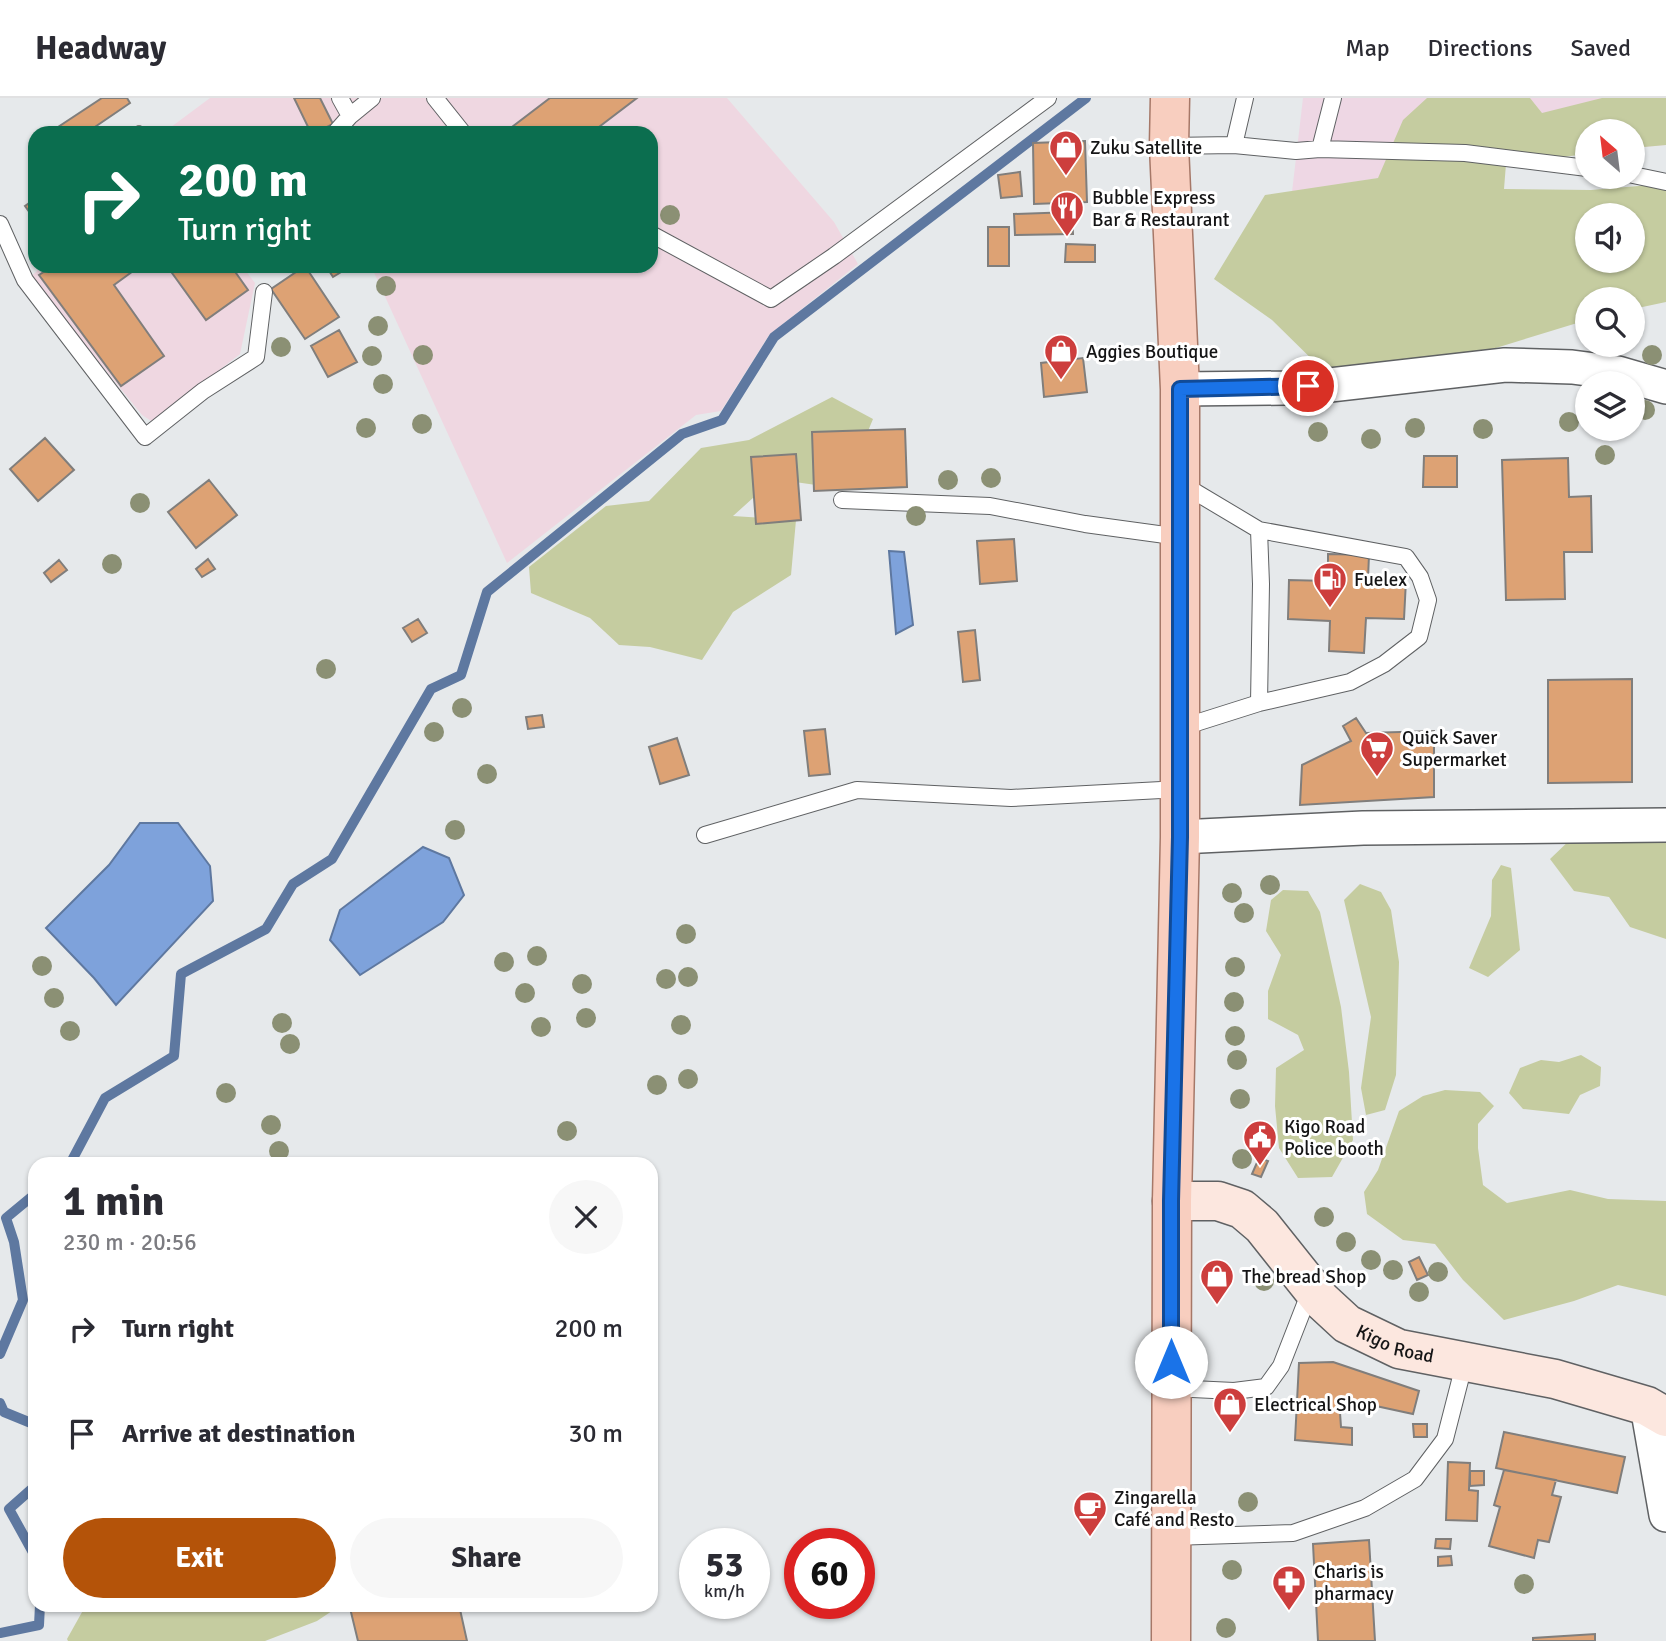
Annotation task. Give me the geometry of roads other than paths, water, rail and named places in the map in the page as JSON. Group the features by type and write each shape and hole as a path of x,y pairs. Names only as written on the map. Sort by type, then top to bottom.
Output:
{"main road":[{"path":"1170,98 1169,146 1180,389 1180,837 1171,1201 1171,1641"}],"street":[{"path":"1180,389 1330,385 1505,365 1584,368 1618,373 1666,387"},
{"path":"1180,837 1363,828 1666,825"},
{"name":"Kigo Road","path":"1171,1201 1218,1200 1242,1209 1262,1226 1321,1300 1347,1324 1399,1349 1555,1379 1656,1412"},
{"path":"1656,1412 1666,1515"}],"lane":[{"path":"340,98 350,116"},
{"path":"341,126 372,98"},
{"path":"435,98 457,126"},
{"path":"658,238 771,299 834,256 1048,98"},
{"path":"1234,145 1245,98"},
{"path":"1320,149 1333,98"},
{"path":"1169,146 1234,145 1296,151 1320,149 1465,153 1575,167"},
{"path":"1645,178 1666,183"},
{"path":"0,224 25,280 145,437 202,391 256,358 264,292"},
{"path":"1180,482 1259,530 1406,557 1420,577 1428,600 1419,636 1384,664 1350,681 1259,703 1180,729"},
{"path":"842,500 990,506 1085,524 1180,537"},
{"path":"1259,530 1259,703"},
{"path":"705,835 857,790 1012,798 1180,789"},
{"path":"1171,1388 1234,1391 1266,1387 1281,1366 1312,1288"},
{"path":"1171,1537 1293,1533 1365,1508 1415,1479 1445,1439 1465,1361"}],"water":[{"path":"889,551 904,552 913,625 896,634"},
{"path":"140,823 178,823 210,866 213,901 116,1005 46,928 109,865"},
{"path":"423,847 449,858 464,895 443,922 360,975 330,940 340,910"}],"waterway":[{"path":"74,1157 105,1098 174,1056 181,974 266,929 293,884 332,859 431,689 461,675 487,592 682,434 722,420 774,337 1086,98"},
{"path":"0,1354 23,1300 14,1242 6,1218 28,1200"},
{"path":"0,1403 4,1412 28,1422"},
{"path":"28,1492 9,1509 28,1543"},
{"path":"0,1633 39,1625 40,1612"}],"place":[{"name":"Zuku Satellite","path":"1066,177"},
{"name":"Bubble Express Bar & Restaurant","path":"1067,238"},
{"name":"Aggies Boutique","path":"1061,381"},
{"name":"Fuelex","path":"1330,609"},
{"name":"Quick Saver Supermarket","path":"1377,778"},
{"name":"Kigo Road Police booth","path":"1260,1167"},
{"name":"The bread Shop","path":"1217,1306"},
{"name":"Electrical Shop","path":"1230,1434"},
{"name":"Zingarella Café and Resto","path":"1090,1538"},
{"name":"Charis is pharmacy","path":"1289,1612"}]}
